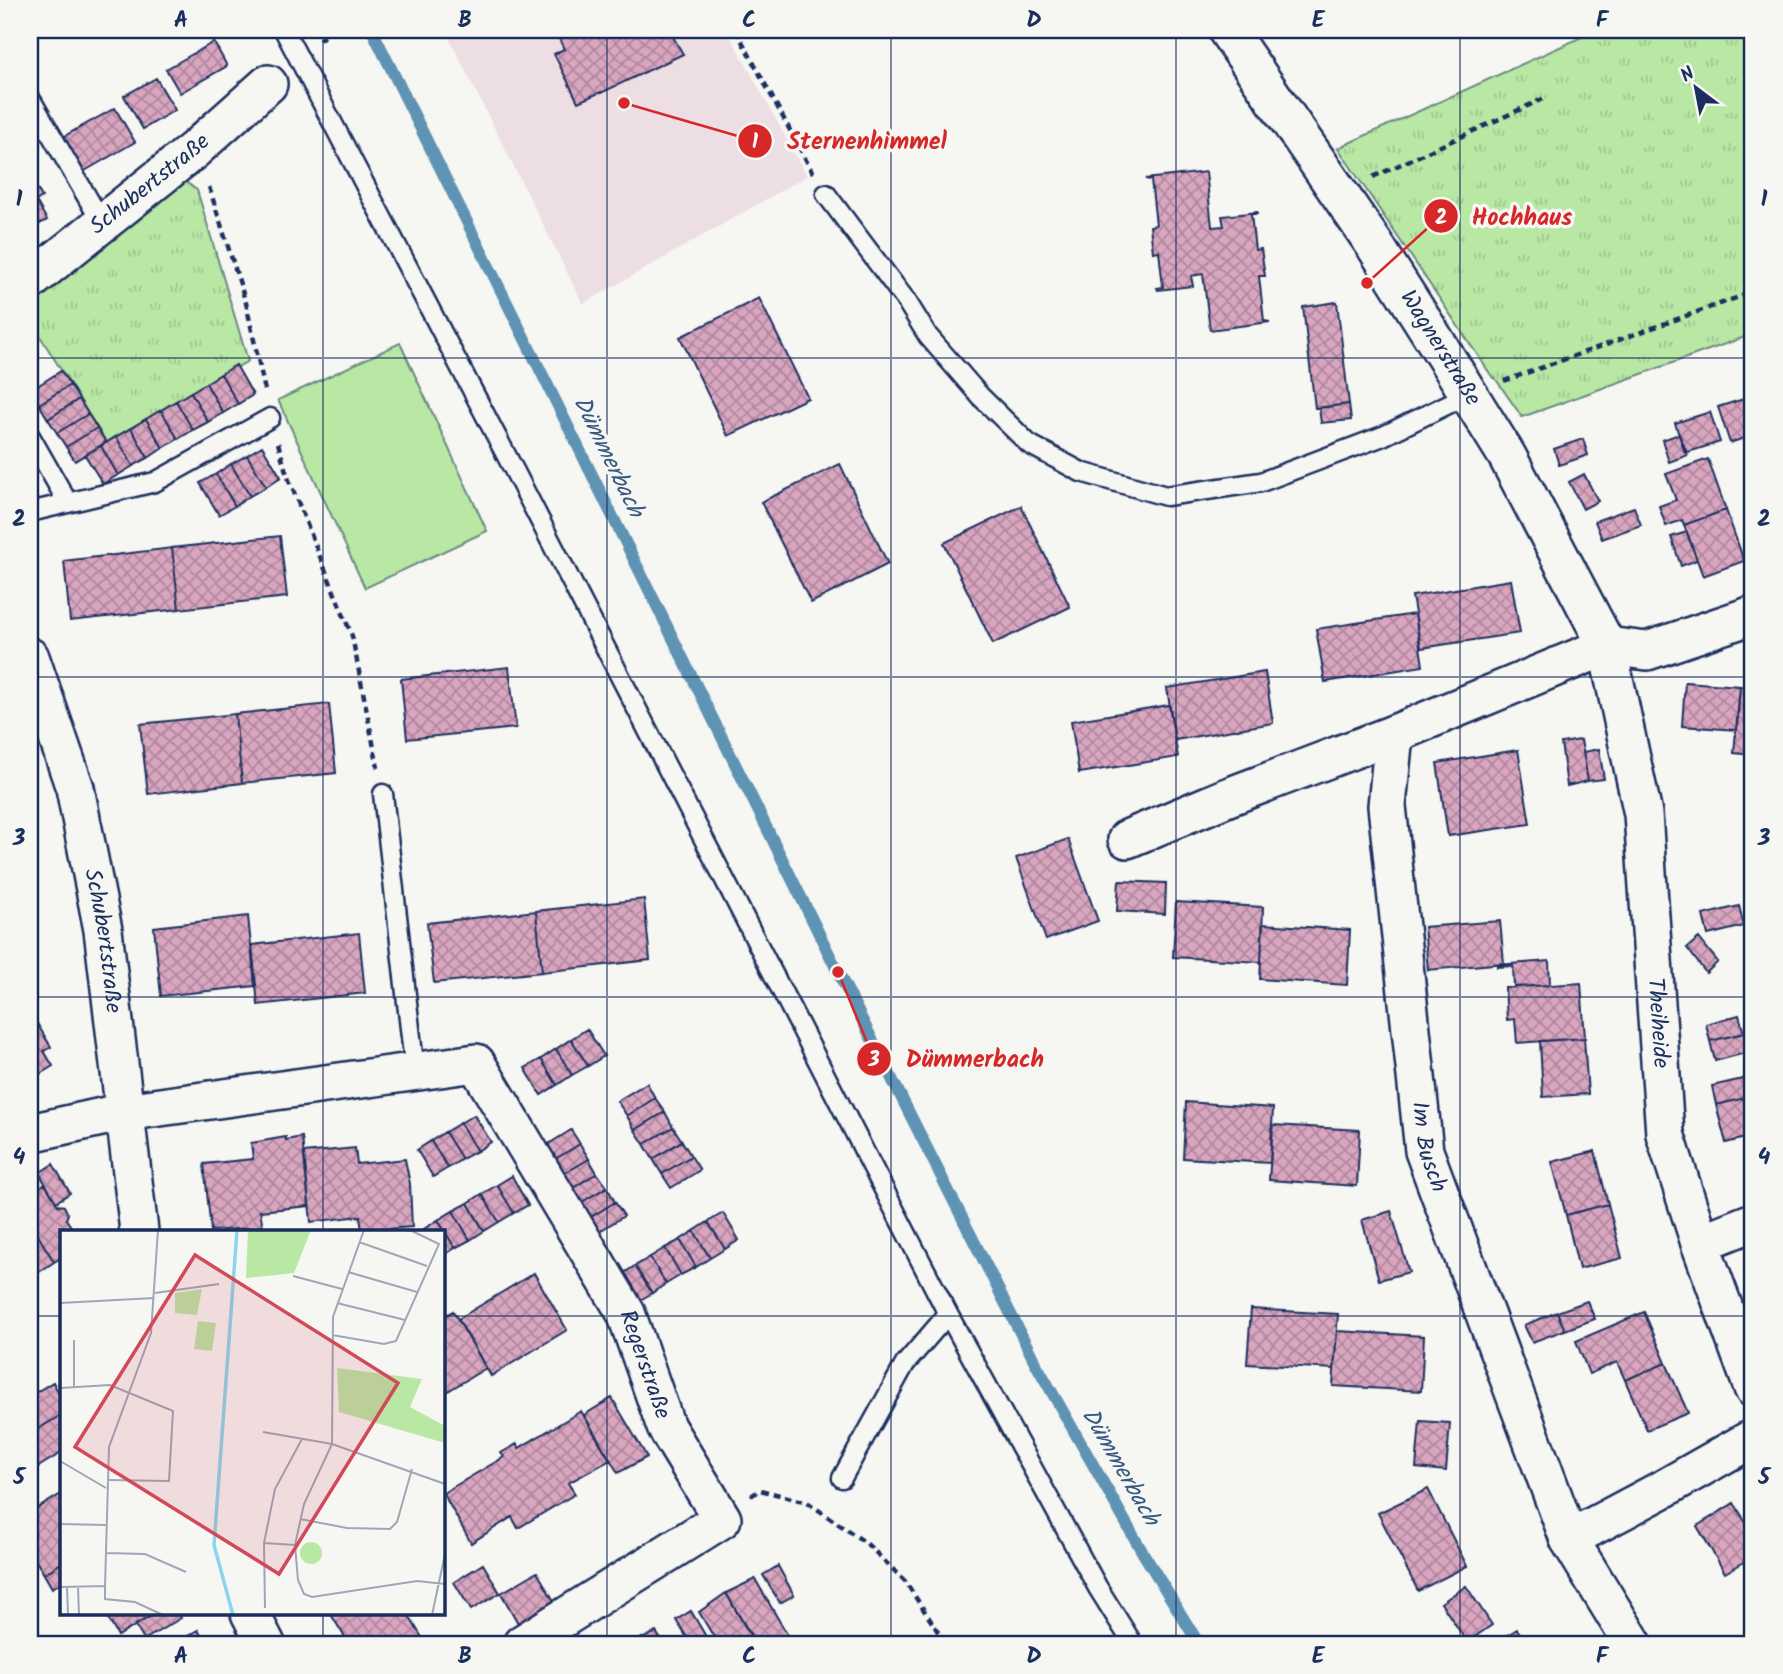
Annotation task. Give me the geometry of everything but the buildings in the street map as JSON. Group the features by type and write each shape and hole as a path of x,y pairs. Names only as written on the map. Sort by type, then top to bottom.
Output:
{"street":[{"name":"Wagnerstraße","path":"1227,30 1389,268 1469,394 1507,456 1607,646"},
{"name":"Schubertstraße","path":"30,281 194,150 268,84"},
{"path":"1127,839 1228,797 1394,734 1607,646 1647,651 1753,615"},
{"name":"Theiheide","path":"1607,646 1643,814 1665,1134 1700,1243 1753,1388"},
{"name":"Schubertstraße","path":"30,657 75,788 103,930 139,1230"},
{"name":"Im Busch","path":"1394,734 1387,806 1424,1151 1569,1539 1633,1644"},
{"name":"Regerstraße","path":"30,1133 124,1112 476,1063 626,1313 666,1426 722,1519"},
{"path":"1700,1243 1753,1222"},
{"path":"1569,1539 1753,1438"},
{"path":"522,1644 722,1519"},
{"path":"251,1614 266,1644"}],"lane":[{"path":"284,30 300,56 948,1314 1098,1588 1133,1644"},
{"path":"30,98 102,223"},
{"path":"826,194 907,302 928,336 980,396 1028,444 1081,472 1166,496 1261,482 1383,436 1469,394"},
{"path":"30,512 155,482 270,418"},
{"path":"30,436 68,503"},
{"path":"383,794 415,1072"},
{"path":"842,1478 905,1364 948,1314"}],"path":[{"path":"736,30 801,153 826,194"},
{"path":"1338,192 1458,140 1547,97"},
{"path":"194,150 213,195 246,303 270,418 287,475 352,636 383,794"},
{"path":"1469,394 1753,292"},
{"path":"722,1519 760,1489 807,1502 866,1543 905,1581 946,1644"}],"shaded area":[{"path":"445,30 727,30 807,176 583,304"}],"green space":[{"path":"1597,30 1753,30 1753,334 1522,417 1338,148"},
{"path":"179,177 197,190 248,361 106,442 30,320 30,308"},
{"path":"400,343 487,531 365,588 278,400"}],"waterway":[{"name":"Dümmerbach","path":"372,30 838,972 1036,1364 1143,1553 1199,1644"}],"place":[{"name":"Sternenhimmel","path":"624,103"},
{"name":"Hochhaus","path":"1367,283"},
{"name":"Dümmerbach","path":"838,972"}]}
